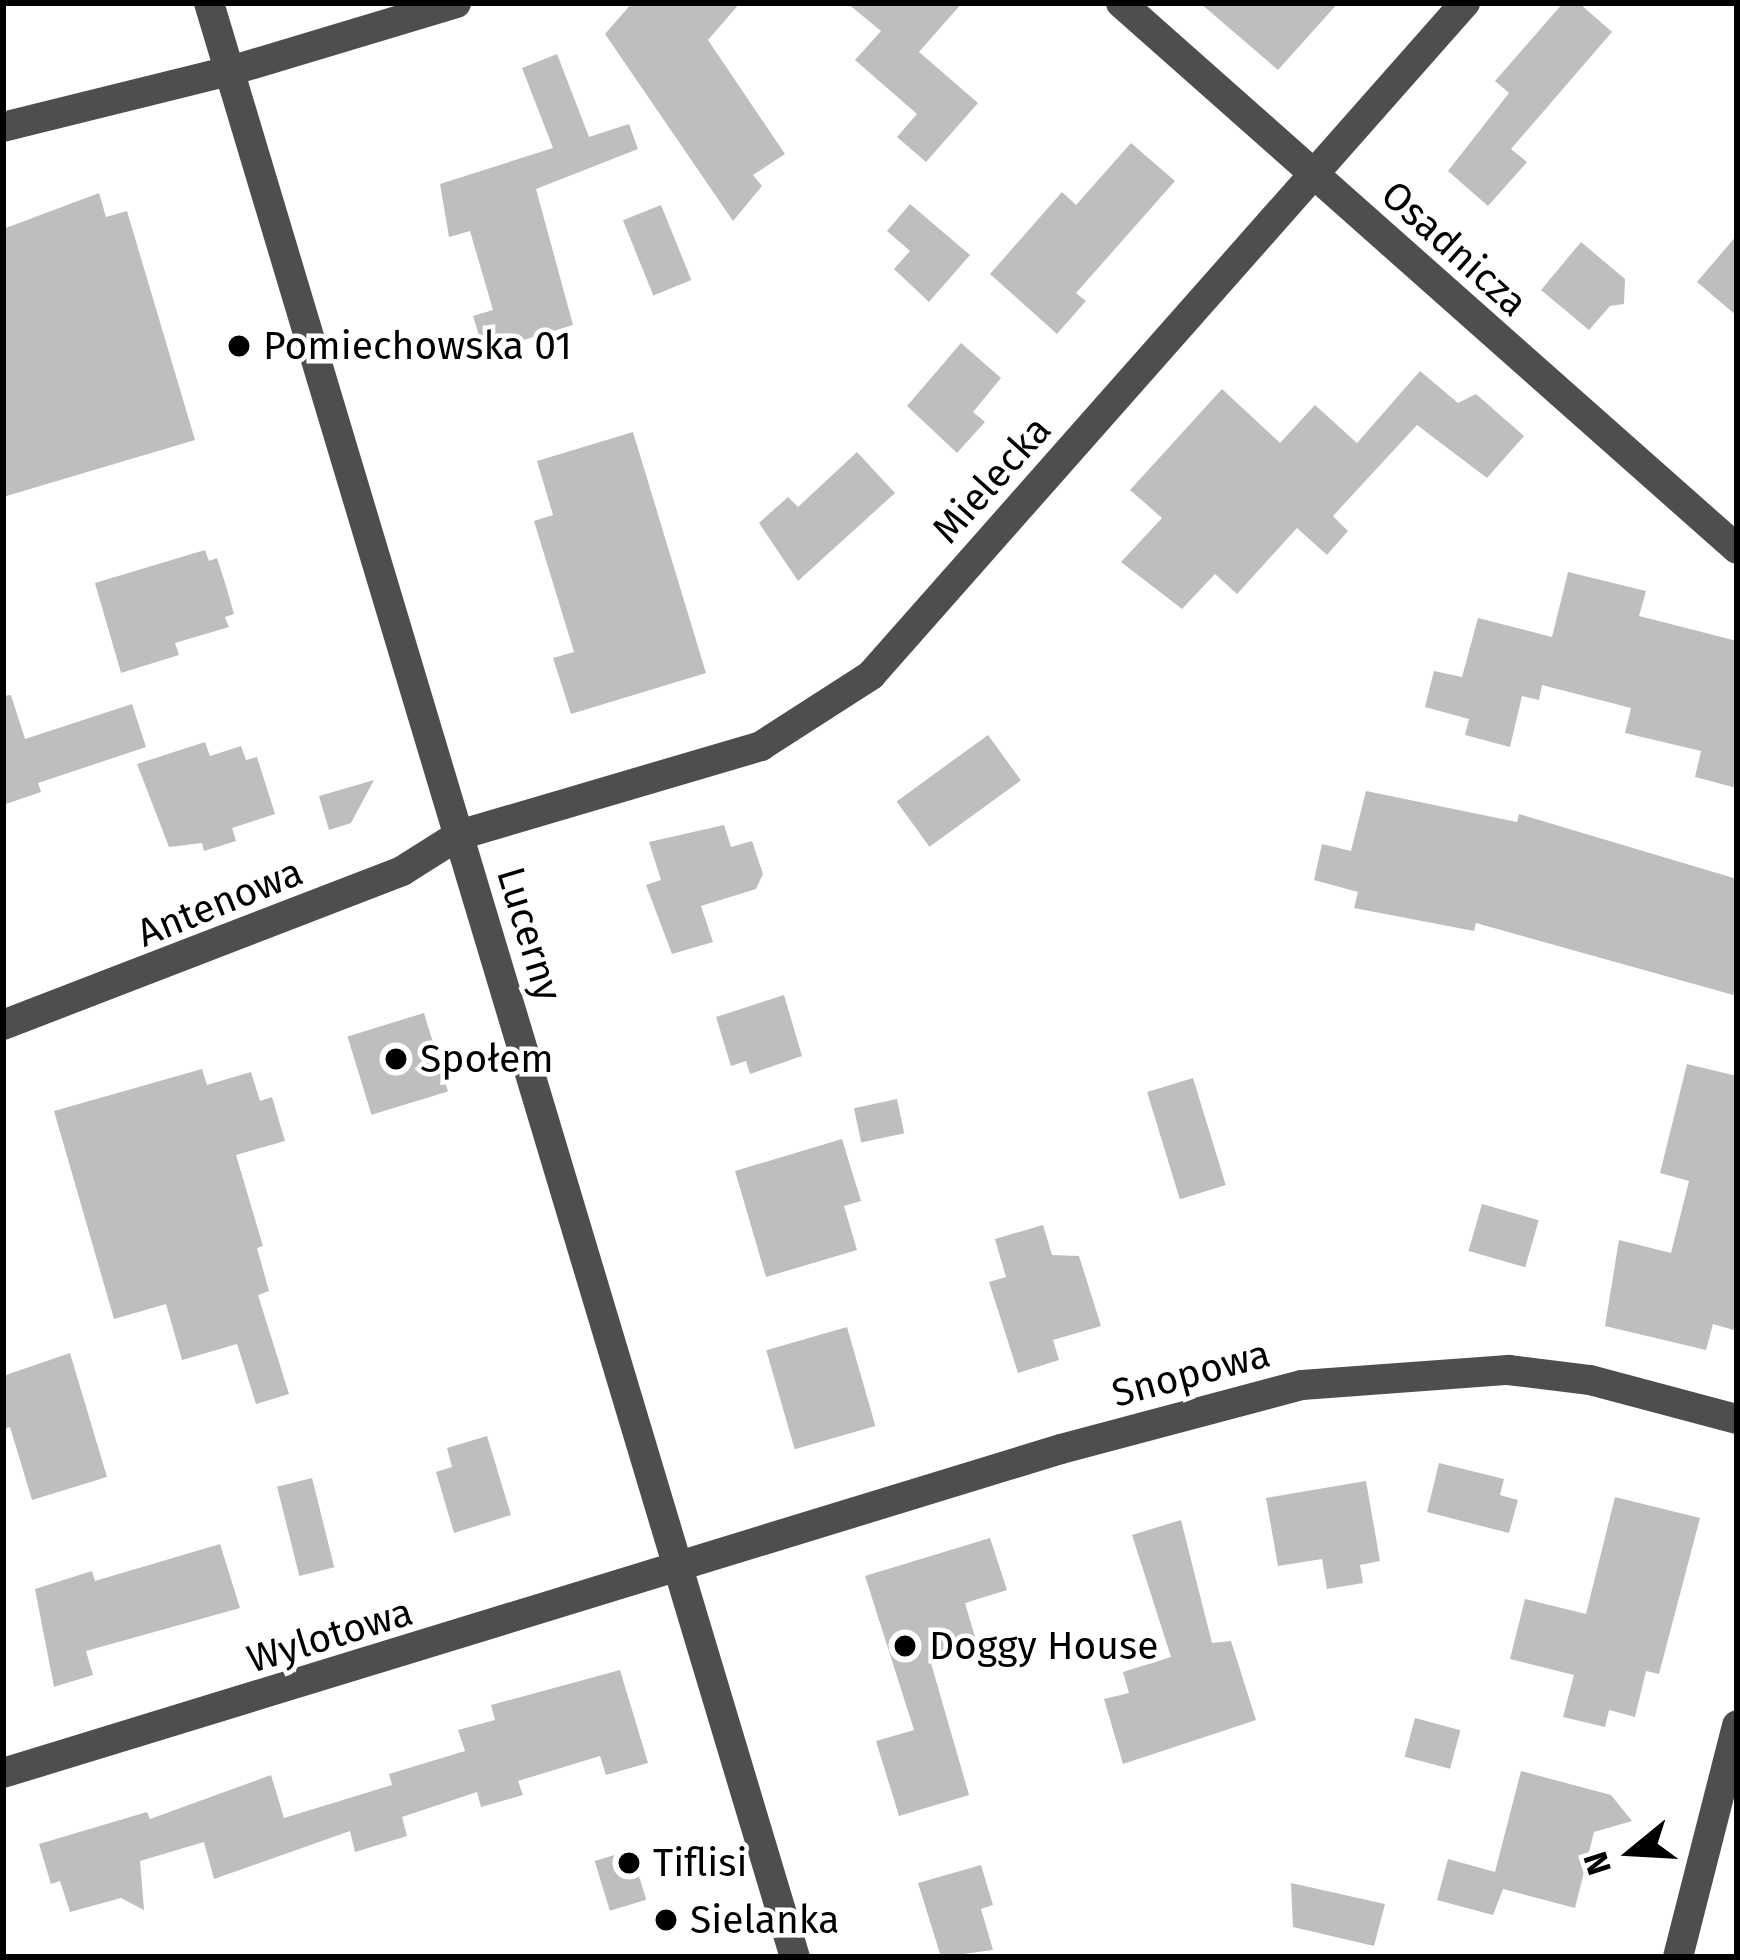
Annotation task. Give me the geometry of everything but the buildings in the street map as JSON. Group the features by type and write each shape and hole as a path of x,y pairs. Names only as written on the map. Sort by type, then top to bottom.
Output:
{"street":[{"name":"Lucerny","path":"209,3 795,1957"},
{"path":"3,127 230,71 456,3"},
{"name":"Osadnicza","path":"1121,3 1737,549"},
{"name":"Mielecka","path":"459,835 761,746 871,675 1465,3"},
{"name":"Antenowa","path":"3,1025 401,871 459,835"},
{"name":"Snopowa","path":"678,1571 1061,1449 1302,1385 1508,1370 1590,1380 1737,1419"},
{"name":"Wylotowa","path":"3,1773 678,1571"},
{"path":"1678,1957 1737,1725"}],"place":[{"name":"Pomiechowska 01","path":"239,346"},
{"name":"Społem","path":"396,1059"},
{"name":"Doggy House","path":"905,1646"},
{"name":"Tiflisi","path":"629,1863"},
{"name":"Sielanka","path":"666,1920"}]}
